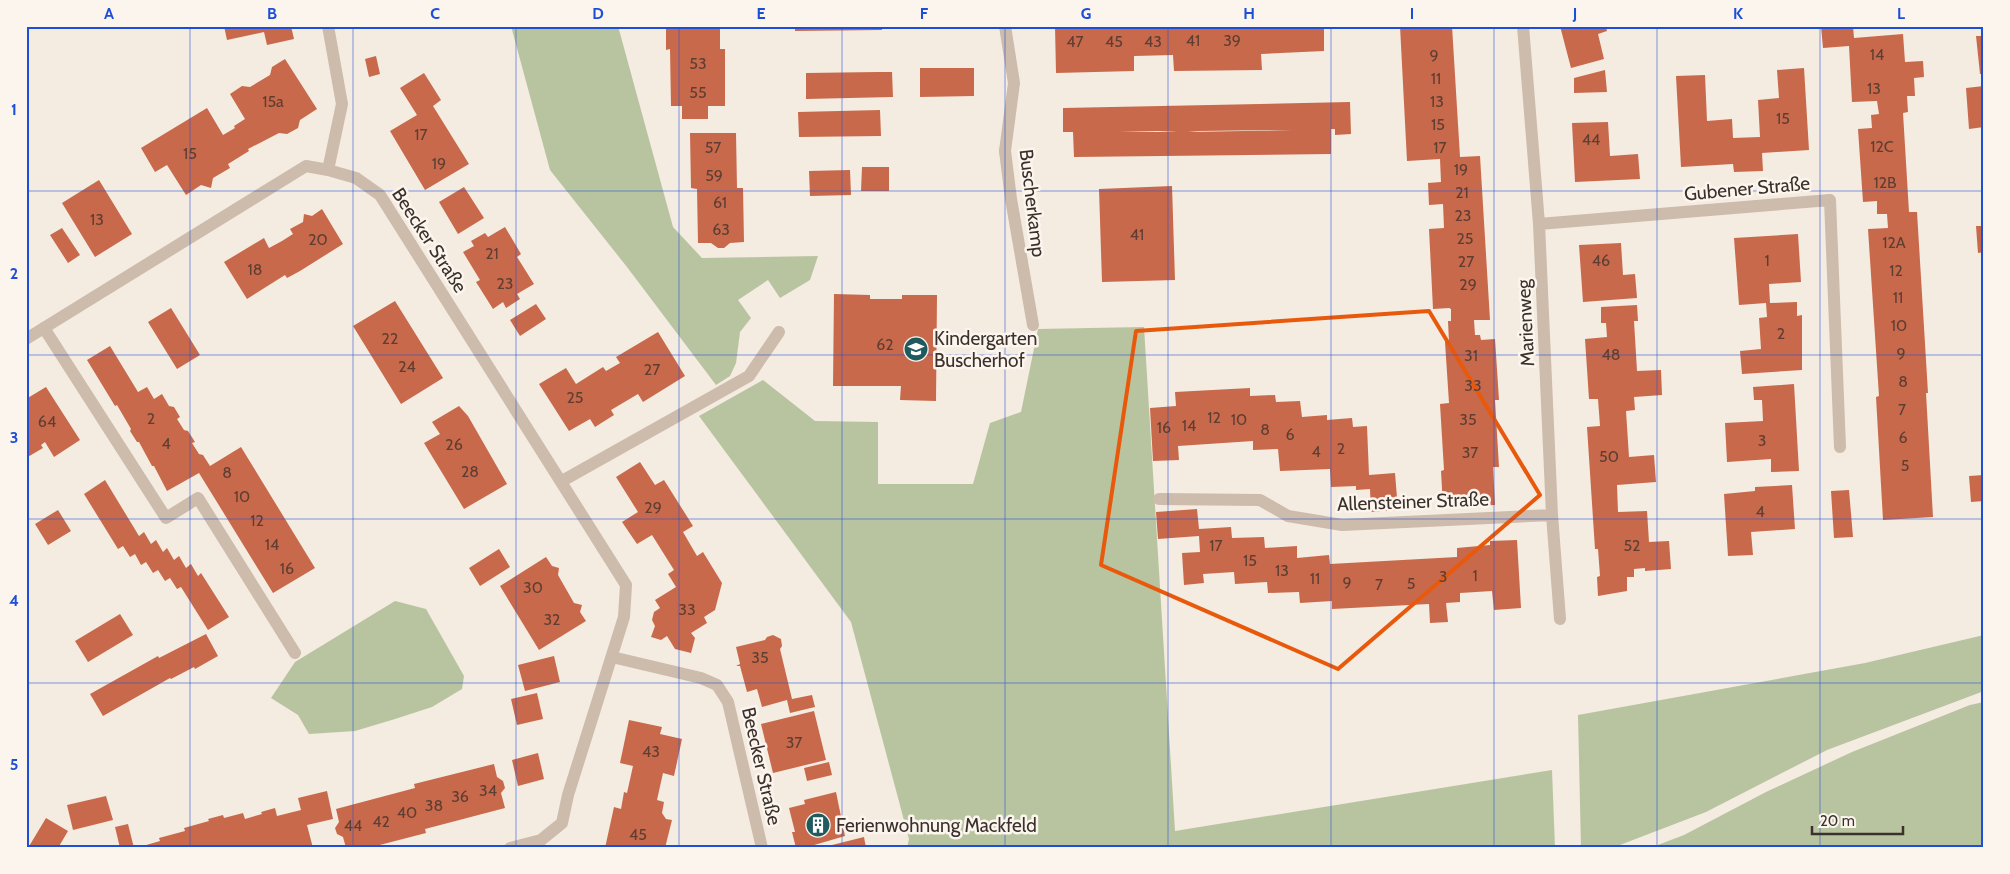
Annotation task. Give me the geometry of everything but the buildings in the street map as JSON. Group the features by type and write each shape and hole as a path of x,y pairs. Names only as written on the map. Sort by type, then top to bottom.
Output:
{"street":[{"path":"328,26 342,104 328,170"},
{"name":"Buscherkamp","path":"1005,26 1014,83 1005,151 1011,199 1033,325"},
{"name":"Marienweg","path":"1523,26 1539,224 1552,515 1560,619"},
{"name":"Beecker Straße","path":"26,339 306,166 356,178 380,195 626,585 624,617 568,795 562,823 541,840 510,848"},
{"name":"Gubener Straße","path":"1539,224 1830,200 1840,447"},
{"path":"44,328 166,518 198,498 295,653"},
{"path":"562,481 750,376 779,332"},
{"name":"Allensteiner Straße","path":"1159,499 1260,500 1288,516 1342,525 1552,515"},
{"name":"Beecker Straße","path":"612,657 701,678 717,685 728,702 762,848"}],"highlighted area":[{"path":"1429,311 1540,495 1338,669 1101,565 1136,331"}],"green space":[{"path":"511,26 618,26 673,227 702,258 818,256 810,280 780,298 768,280 738,300 751,318 740,332 736,363 730,376 716,385 627,267 550,170"},
{"path":"1144,327 1175,831 1552,770 1555,848 907,848 909,839 851,622 699,416 763,380 815,421 878,422 878,484 973,484 990,423 1021,412 1038,329"},
{"path":"395,601 426,609 464,676 462,689 432,707 355,731 309,734 298,715 271,698 295,662"},
{"path":"1984,635 1984,691 1827,750 1706,812 1612,848 1581,848 1578,715 1865,663"},
{"path":"1984,702 1984,848 1650,848 1684,835 1766,792 1852,752 1970,705"}],"place":[{"name":"Kindergarten Buscherhof","path":"916,349"},
{"name":"Ferienwohnung Mackfeld","path":"818,825"}]}
